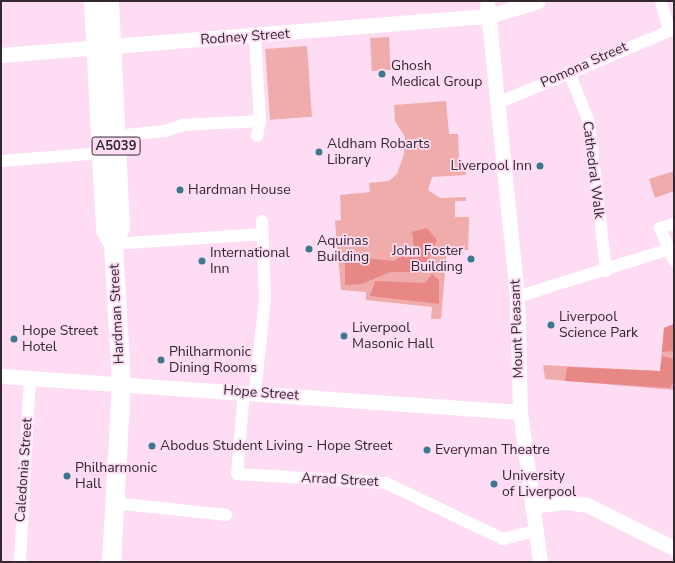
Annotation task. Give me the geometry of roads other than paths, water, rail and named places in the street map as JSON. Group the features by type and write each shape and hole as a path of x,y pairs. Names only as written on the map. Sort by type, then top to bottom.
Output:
{"main road":[{"name":"A5039","path":"94,1 105,47"},
{"name":"A5039","path":"105,47 109,1"},
{"name":"Hardman Street","path":"105,47 115,136 120,226 113,244"},
{"name":"Hardman Street","path":"105,47 102,153 106,230 113,244 121,384"},
{"name":"A5039","path":"111,562 121,384"}],"street":[{"name":"Rodney Street","path":"1,55 255,37 538,1"},
{"name":"Pomona Street","path":"498,103 671,29 661,1"},
{"name":"Mount Pleasant","path":"488,8 517,296 520,412 540,562"},
{"path":"255,37 260,122 257,136"},
{"name":"Cathedral Walk","path":"569,72 589,122 606,271"},
{"path":"1,161 102,153 115,136 165,131 184,124 260,122"},
{"path":"250,392 265,298 262,221"},
{"path":"517,296 606,271 672,255 660,228 674,224"},
{"path":"113,244 262,234"},
{"name":"Hope Street","path":"1,376 250,392 520,412"},
{"name":"Caledonia Street","path":"20,562 30,377"},
{"name":"Arrad Street","path":"250,392 237,474 386,483 503,539 536,531"},
{"path":"532,506 566,502 587,505 642,536 674,548"},
{"path":"114,503 226,515"}],"place":[{"name":"Ghosh Medical Group","path":"382,74"},
{"name":"Aldham Robarts Library","path":"319,152"},
{"name":"Liverpool Inn","path":"540,166"},
{"name":"Hardman House","path":"180,190"},
{"name":"Aquinas Building","path":"309,249"},
{"name":"John Foster Building","path":"471,259"},
{"name":"International Inn","path":"202,261"},
{"name":"Liverpool Science Park","path":"551,325"},
{"name":"Liverpool Masonic Hall","path":"344,336"},
{"name":"Hope Street Hotel","path":"14,339"},
{"name":"Philharmonic Dining Rooms","path":"161,360"},
{"name":"Abodus Student Living - Hope Street","path":"152,446"},
{"name":"Everyman Theatre","path":"427,450"},
{"name":"Philharmonic Hall","path":"67,476"},
{"name":"University of Liverpool","path":"494,484"}]}
